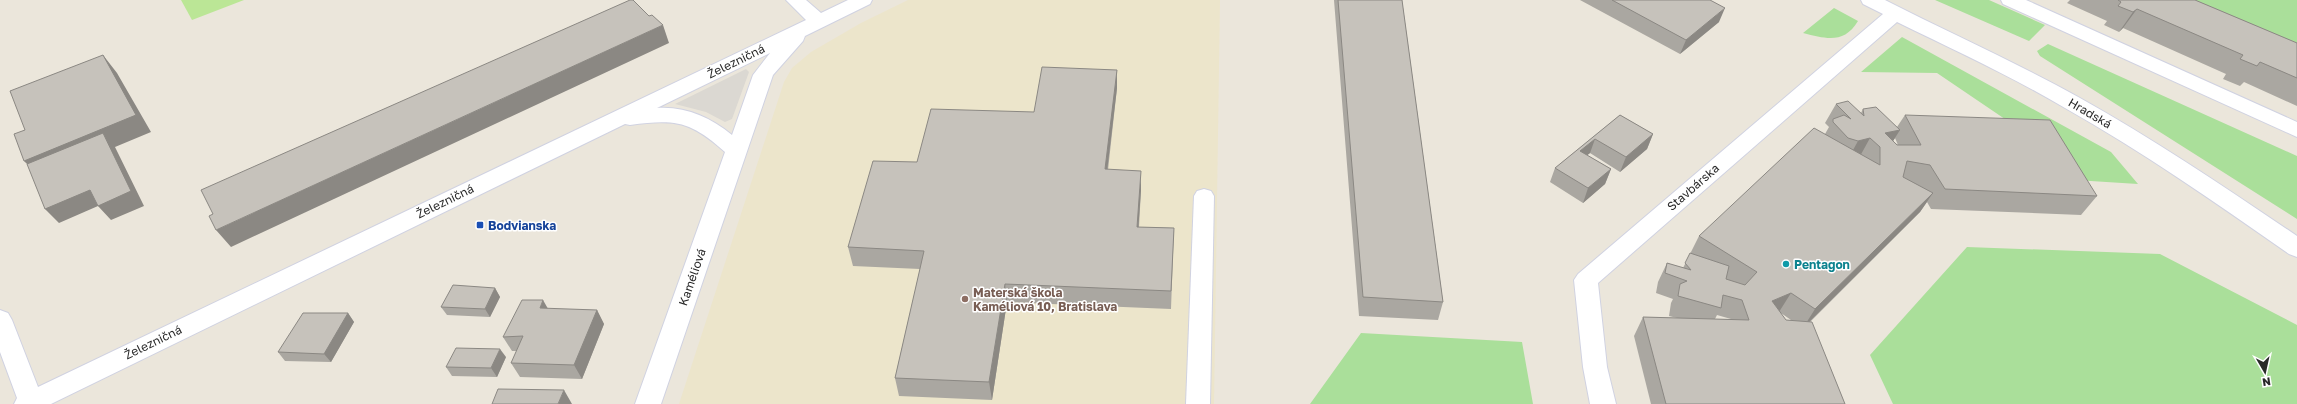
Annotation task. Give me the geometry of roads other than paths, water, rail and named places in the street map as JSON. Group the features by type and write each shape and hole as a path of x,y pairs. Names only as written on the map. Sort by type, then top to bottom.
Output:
{"street":[{"path":"795,0 812,24"},
{"name":"Železničná","path":"29,403 863,0"},
{"name":"Hradská","path":"1870,0 2028,79 2098,118 2218,194 2297,248"},
{"path":"2010,0 2297,130"},
{"name":"Stavbárska","path":"1603,404 1595,367 1586,280 1896,14"},
{"name":"Kaméliová","path":"648,404 736,150 764,74 775,59 812,24"},
{"path":"609,122 656,114 673,114 692,118 710,127 736,150"},
{"path":"0,320 29,403"}],"lane":[{"path":"1198,404 1204,196"}],"place":[{"name":"Bodvianska","path":"480,225"},
{"name":"Pentagon","path":"1786,264"},
{"name":"Materská škola Kaméliová 10, Bratislava","path":"965,299"}]}
